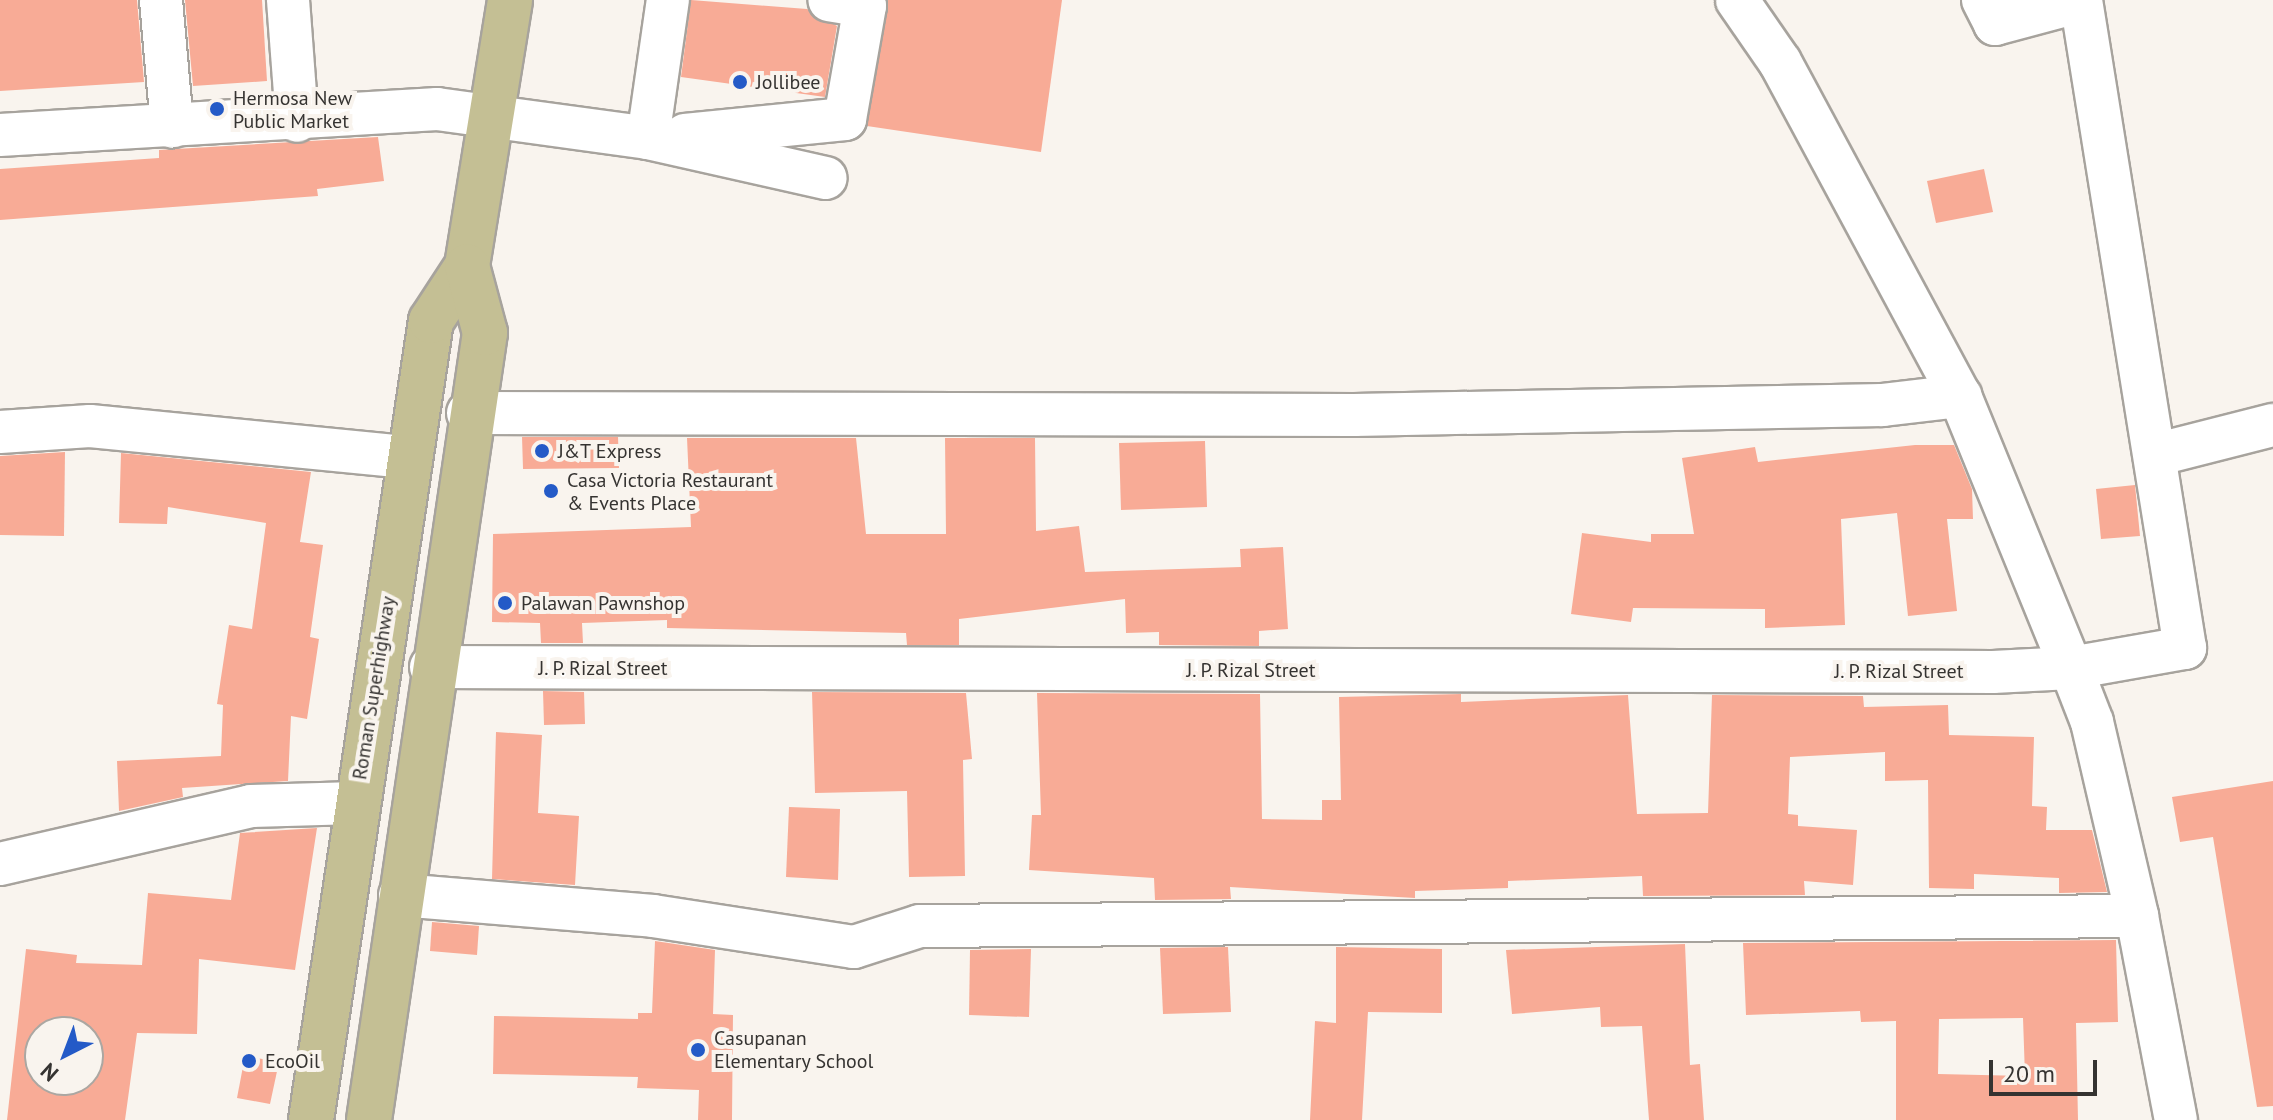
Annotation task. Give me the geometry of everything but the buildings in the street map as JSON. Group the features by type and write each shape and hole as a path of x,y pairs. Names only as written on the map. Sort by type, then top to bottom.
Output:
{"main road":[{"name":"Roman Superhighway","path":"369,1120 468,413 485,333 467,266 510,0"},
{"name":"Roman Superhighway","path":"311,1120 356,803 431,321 467,266"}],"street":[{"path":"161,0 172,127"},
{"path":"288,0 297,121"},
{"path":"648,138 668,0"},
{"path":"648,138 845,119 865,6 829,0"},
{"path":"1737,0 1780,62 1960,396 2071,668 2092,722 2137,916 2176,1120"},
{"path":"1983,0 1995,24 2081,0 2159,454 2273,425"},
{"path":"0,135 297,121 437,109 648,138 826,178"},
{"path":"468,413 1354,415 1883,405 1960,396"},
{"path":"0,432 90,426 409,457"},
{"name":"J. P. Rizal Street","path":"431,667 2071,668 2185,648 2159,454"},
{"path":"0,864 251,806 356,803"},
{"path":"400,895 653,916 854,947 920,926 2137,916"}],"place":[{"name":"Jollibee","path":"740,82"},
{"name":"Hermosa New Public Market","path":"217,109"},
{"name":"J&T Express","path":"542,451"},
{"name":"Casa Victoria Restaurant & Events Place","path":"551,491"},
{"name":"Palawan Pawnshop","path":"505,603"},
{"name":"Casupanan Elementary School","path":"698,1050"},
{"name":"EcoOil","path":"249,1061"}]}
